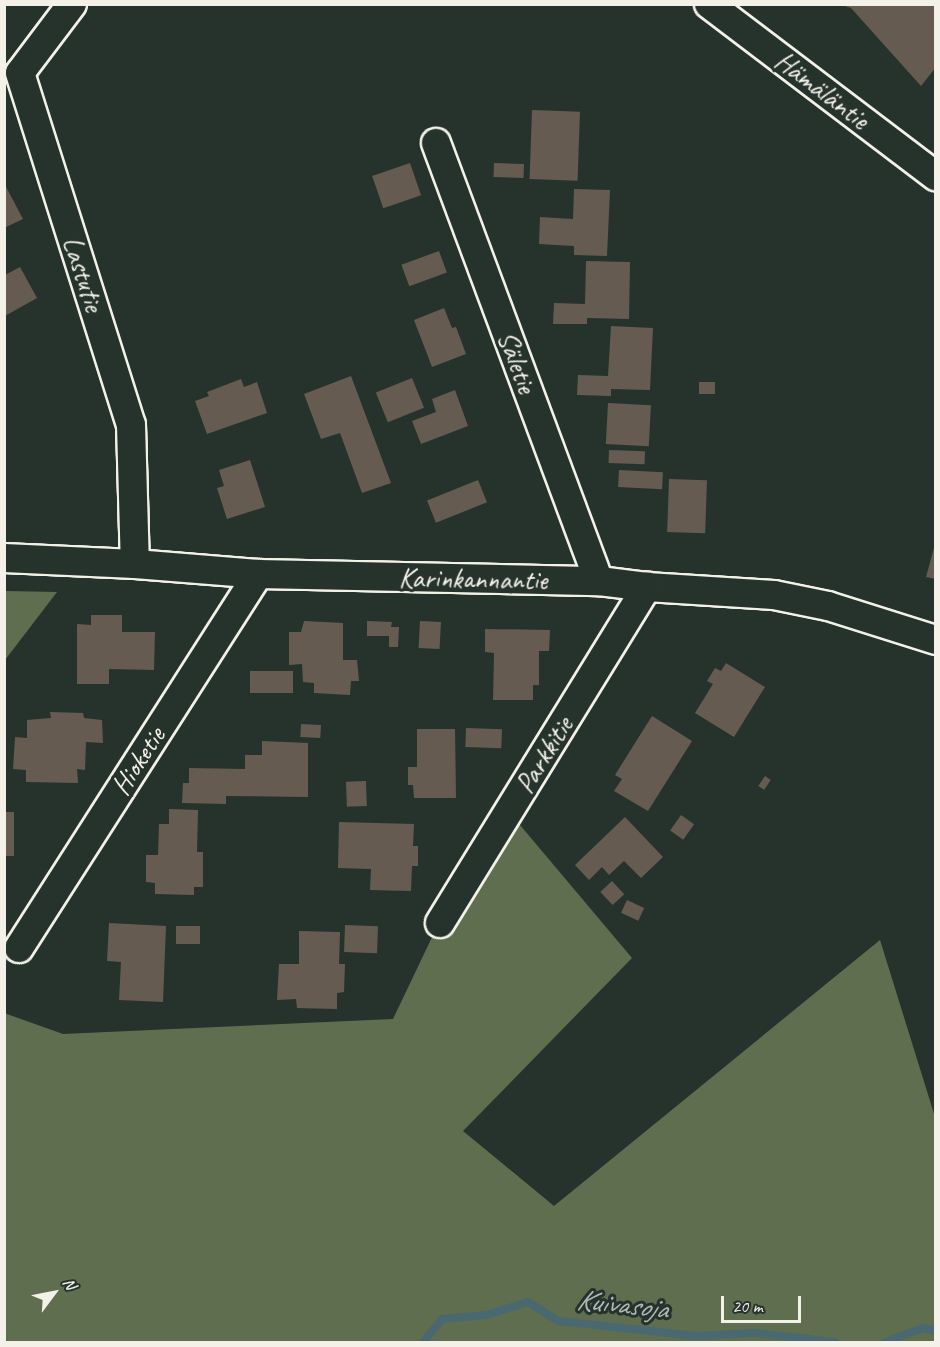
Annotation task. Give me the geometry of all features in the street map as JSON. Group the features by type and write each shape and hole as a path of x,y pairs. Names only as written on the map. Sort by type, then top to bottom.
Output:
{"street":[{"name":"Lastutie","path":"72,4 20,73 131,425 135,564"},
{"name":"Hämäläntie","path":"709,4 936,176"},
{"name":"Säletie","path":"436,143 599,581"},
{"name":"Karinkannantie","path":"4,558 135,564 258,574 599,581 647,587 774,595 828,606 936,640"},
{"name":"Hioketie","path":"19,948 258,574"},
{"name":"Parkkitie","path":"440,923 647,587"}],"green space":[{"path":"4,591 57,592 5,660"},
{"path":"498,799 632,958 463,1131 554,1206 880,940 935,1117 935,1342 5,1342 4,1013 63,1034 393,1019"}],"building":[{"path":"936,4 936,67 921,86 851,8 842,5"},
{"path":"532,110 580,112 578,181 530,179"},
{"path":"410,163 421,195 383,208 372,176"},
{"path":"494,163 524,164 523,178 494,177"},
{"path":"4,183 23,219 4,228"},
{"path":"574,189 610,190 607,256 574,255 574,246 539,244 540,217 573,219"},
{"path":"439,251 447,273 409,286 401,265"},
{"path":"586,261 630,262 629,319 587,318 587,324 553,324 554,303 585,304"},
{"path":"20,267 37,298 5,316 5,275"},
{"path":"444,308 452,328 456,327 466,354 432,367 414,320"},
{"path":"611,326 653,328 650,390 611,389 611,396 577,395 578,375 608,376"},
{"path":"351,376 391,483 362,493 340,433 321,439 304,394"},
{"path":"412,378 424,408 388,422 376,393"},
{"path":"241,379 244,387 257,382 267,413 207,434 195,401 209,396 207,392"},
{"path":"699,382 715,382 715,394 699,394"},
{"path":"455,390 468,426 421,444 412,421 436,412 432,399"},
{"path":"608,403 651,405 649,446 606,444"},
{"path":"609,450 645,451 645,464 609,463"},
{"path":"250,460 265,507 227,519 217,488 224,486 219,470"},
{"path":"619,470 663,472 662,489 618,487"},
{"path":"669,479 707,480 705,533 667,532"},
{"path":"478,480 487,502 436,523 427,501"},
{"path":"936,544 936,579 926,577"},
{"path":"91,615 122,615 122,632 155,632 154,670 109,669 109,684 77,684 77,624 91,625"},
{"path":"304,621 343,623 343,660 357,660 359,681 351,681 350,695 314,693 314,683 303,682 302,664 289,665 289,632 301,632"},
{"path":"367,621 392,622 391,627 399,627 398,647 389,647 389,636 367,636"},
{"path":"420,621 441,622 440,649 419,648"},
{"path":"485,629 550,630 549,651 539,651 539,685 533,685 533,700 493,700 494,653 485,652"},
{"path":"726,663 765,687 734,737 695,713 713,684 707,681 715,668 721,671"},
{"path":"250,671 293,671 293,693 250,693"},
{"path":"50,712 83,713 84,718 102,720 103,743 86,742 85,770 77,769 78,783 26,782 26,770 13,769 15,737 27,738 27,720 51,718"},
{"path":"652,716 692,741 648,811 614,791 622,779 615,775"},
{"path":"301,724 321,725 320,738 300,737"},
{"path":"466,728 502,729 501,748 465,747"},
{"path":"417,729 455,729 456,798 414,798 413,785 408,785 408,767 417,767"},
{"path":"262,741 308,743 308,797 226,796 226,804 182,803 183,783 189,783 189,768 245,769 245,755 262,755"},
{"path":"765,776 771,780 764,790 758,786"},
{"path":"366,781 367,806 347,807 346,782"},
{"path":"169,809 198,810 197,852 203,852 203,887 194,887 194,895 155,894 155,883 146,882 146,855 158,855 159,824 169,824"},
{"path":"4,812 14,812 14,856 4,856"},
{"path":"681,815 694,824 683,840 670,831"},
{"path":"625,817 663,857 641,878 624,861 609,875 602,867 589,880 575,865"},
{"path":"339,822 414,824 413,846 418,846 418,866 412,866 411,891 370,890 371,869 338,868"},
{"path":"612,881 624,894 613,905 600,892"},
{"path":"627,900 644,908 638,921 621,913"},
{"path":"109,923 166,926 163,1002 119,1000 121,962 107,961"},
{"path":"345,925 378,926 377,953 344,952"},
{"path":"176,926 200,926 200,944 176,944"},
{"path":"299,931 340,932 339,964 345,964 344,992 337,993 337,1009 297,1008 296,999 277,1000 279,964 299,964"}],"waterway":[{"name":"Kuivasoja","path":"423,1342 442,1319 486,1315 528,1302 559,1321 696,1336 755,1333 834,1342"},
{"name":"Kuivasoja","path":"885,1342 923,1328 936,1331"}]}
